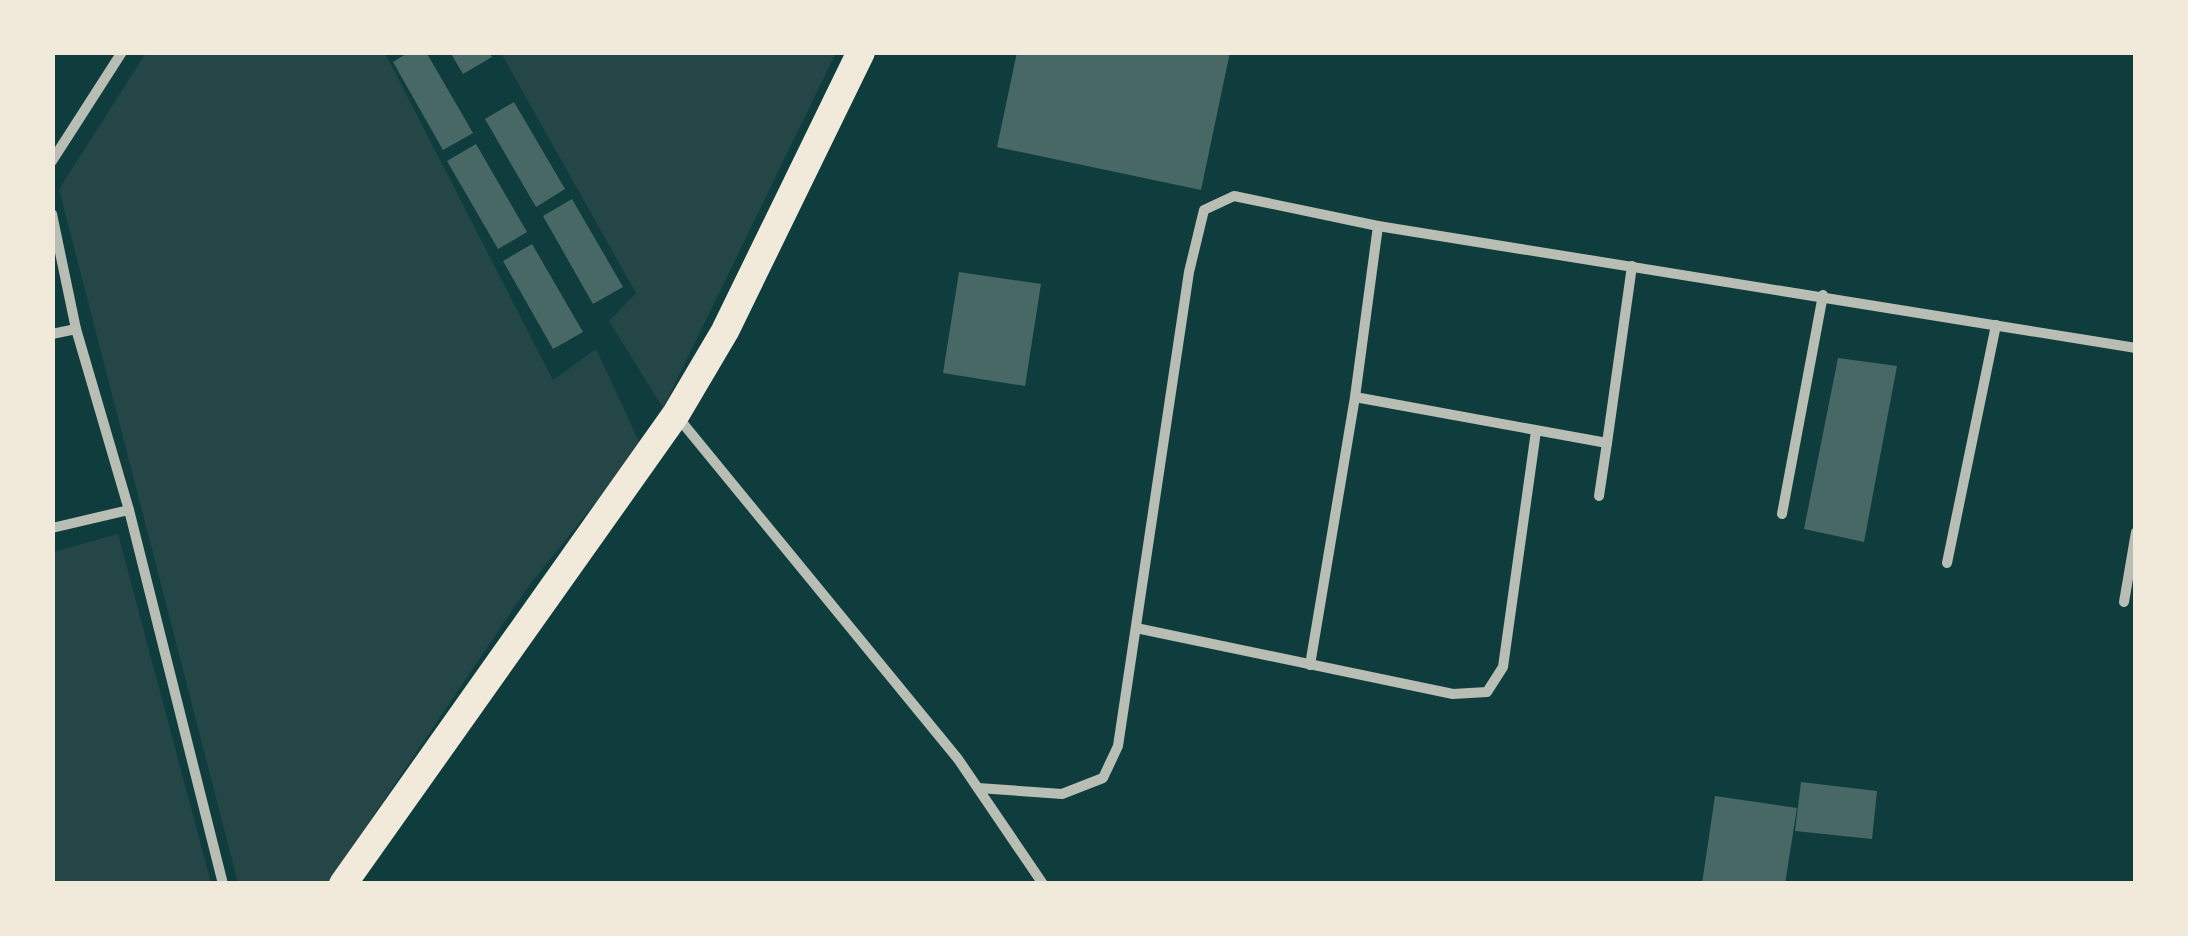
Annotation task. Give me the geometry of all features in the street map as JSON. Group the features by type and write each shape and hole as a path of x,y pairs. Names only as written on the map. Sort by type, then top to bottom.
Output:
{"highway":[{"path":"343,884 676,414 725,331 860,52"}],"street":[{"path":"52,161 122,52"},
{"path":"978,788 1062,794 1104,778 1118,746 1189,272 1204,210 1234,196 1378,226 2136,348"},
{"path":"52,214 76,328 130,510 223,884"},
{"path":"1310,665 1355,397 1378,226"},
{"path":"1598,496 1632,266"},
{"path":"1782,514 1823,295"},
{"path":"1946,564 1996,324"},
{"path":"52,334 76,328"},
{"path":"1355,397 1607,443"},
{"path":"676,414 978,788 1043,884"},
{"path":"1136,628 1453,694 1488,692 1503,668 1536,430"},
{"path":"52,528 130,510"},
{"path":"2124,602 2136,532"}],"shaded area":[{"path":"146,53 385,53 553,380 596,349 641,446 530,584 328,883 238,883 59,189"},
{"path":"501,53 836,53 663,408 609,321 636,293"},
{"path":"118,534 211,883 53,883 53,552"}],"building":[{"path":"409,52 426,52 473,133 443,150 393,62"},
{"path":"450,52 489,52 492,57 463,74"},
{"path":"1017,52 1230,52 1201,190 997,147"},
{"path":"514,102 565,189 536,207 485,119"},
{"path":"476,144 527,232 498,249 447,161"},
{"path":"572,199 623,287 593,304 543,216"},
{"path":"532,244 583,332 553,349 503,261"},
{"path":"959,272 1041,284 1025,386 943,373"},
{"path":"1838,358 1897,366 1864,542 1804,529"},
{"path":"1801,782 1877,791 1872,839 1795,831"},
{"path":"1715,796 1797,808 1785,884 1702,884"}]}
